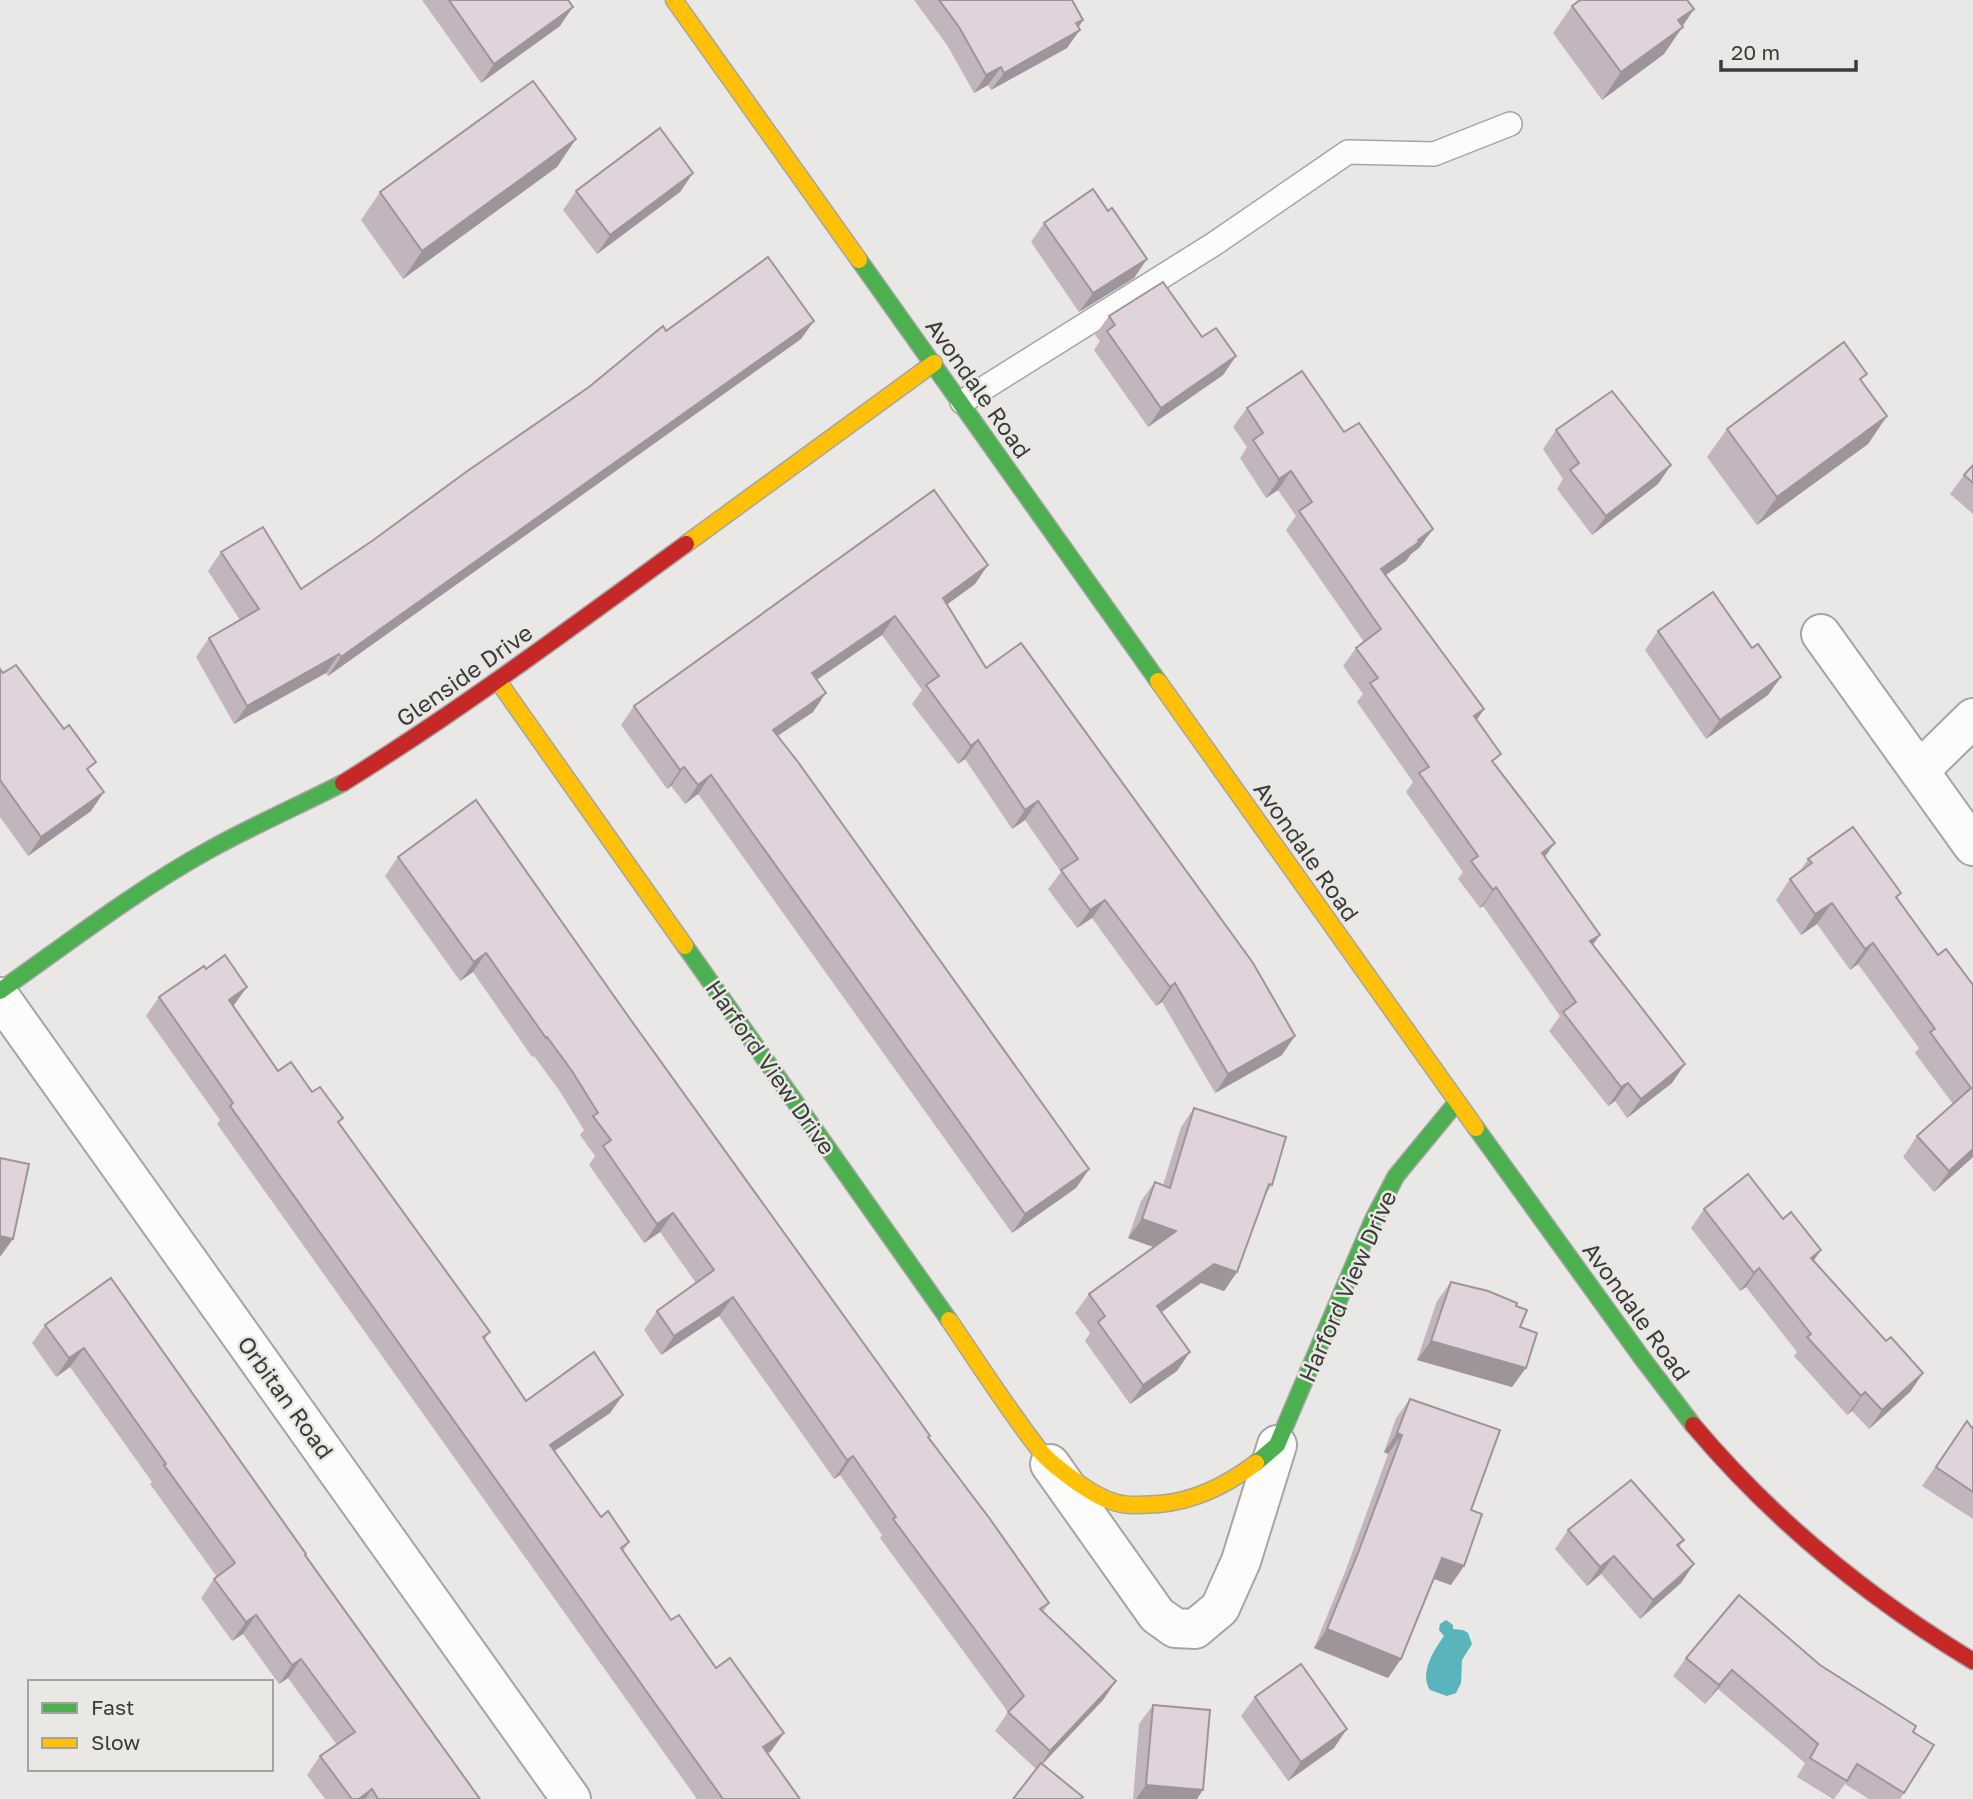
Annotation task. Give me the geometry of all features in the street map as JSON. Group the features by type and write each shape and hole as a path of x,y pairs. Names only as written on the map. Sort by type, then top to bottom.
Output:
{"street":[{"name":"Avondale Road","path":"674,0 1457,1102 1673,1400 1737,1475 1798,1536 1861,1588 1930,1636 1973,1661"},
{"name":"Glenside Drive","path":"0,991 146,888 217,845 341,784 404,745 498,681 933,363"},
{"path":"1821,634 1973,846"},
{"name":"Harford View Drive","path":"498,681 1157,1615 1175,1628 1195,1629 1220,1608 1241,1561 1277,1445 1373,1220 1396,1176 1457,1102"},
{"path":"1920,770 1973,718"},
{"name":"Orbitan Road","path":"0,997 571,1799"},
{"name":"Harford View Drive","path":"1043,1454 1107,1500 1136,1506 1194,1499 1247,1471 1277,1445"}],"lane":[{"path":"962,402 1213,244 1348,152 1434,154 1510,124"}],"water":[{"path":"1446,1620 1453,1625 1453,1629 1468,1633 1472,1644 1462,1660 1461,1683 1456,1693 1447,1696 1430,1690 1426,1676 1429,1662 1444,1636 1439,1630 1440,1624"}],"building":[{"path":"449,0 568,0 573,7 494,64"},
{"path":"939,0 1072,0 1083,20 1076,23 1080,30 1004,73 1001,67 986,75 959,27"},
{"path":"1580,0 1687,0 1694,9 1678,20 1683,27 1621,72 1572,6"},
{"path":"533,81 576,139 422,251 380,192"},
{"path":"660,128 693,173 610,235 576,191"},
{"path":"1093,189 1108,211 1112,208 1147,259 1093,293 1044,223"},
{"path":"768,257 814,321 341,657 339,654 247,706 209,638 259,609 221,552 263,527 301,589 589,387 663,326 666,331"},
{"path":"1163,282 1202,337 1216,328 1236,356 1161,408 1107,331 1115,325 1109,316"},
{"path":"1844,342 1867,374 1860,379 1887,416 1777,497 1727,429"},
{"path":"1302,371 1344,432 1359,423 1433,529 1381,569 1484,709 1474,716 1501,754 1492,761 1555,843 1542,853 1600,935 1590,941 1685,1064 1641,1099 1628,1083 1621,1087 1563,1012 1576,1002 1496,887 1493,890 1471,861 1478,856 1419,773 1429,767 1370,683 1378,678 1356,648 1381,629 1299,511 1312,502 1291,471 1279,479 1253,440 1263,433 1247,408"},
{"path":"1612,391 1671,465 1606,516 1570,470 1579,463 1556,430"},
{"path":"1973,465 1973,483 1964,475"},
{"path":"934,490 988,565 943,598 986,668 1021,643 1253,963 1295,1036 1228,1074 1175,983 1170,987 1105,900 1090,910 1061,870 1078,859 1038,801 1025,810 978,740 971,746 926,685 939,676 895,616 812,673 826,693 773,730 1089,1169 1025,1214 711,775 698,785 684,767 680,770 634,706"},
{"path":"1713,592 1752,648 1758,644 1781,677 1720,720 1658,631"},
{"path":"16,665 64,729 69,725 96,762 87,769 104,792 41,837 0,780 0,669 3,673"},
{"path":"476,800 1049,1603 1040,1609 1116,1681 1050,1751 1008,1712 1024,1696 893,1519 896,1517 853,1456 847,1460 733,1297 674,1336 657,1311 714,1270 673,1213 657,1224 603,1146 611,1140 593,1116 598,1113 572,1071 486,953 474,962 398,857"},
{"path":"1853,827 1901,893 1896,897 1938,955 1946,949 1973,985 1973,1149 1949,1171 1917,1136 1971,1088 1930,1032 1935,1029 1873,943 1865,949 1832,903 1815,914 1790,879 1812,863 1808,859"},
{"path":"225,955 247,987 229,1000 278,1071 291,1062 312,1092 320,1087 343,1118 338,1122 490,1332 483,1337 526,1401 594,1352 623,1395 550,1445 601,1517 608,1511 629,1542 621,1548 671,1620 679,1615 716,1668 730,1658 784,1733 763,1747 800,1799 723,1799 230,1106 233,1103 159,997"},
{"path":"1194,1108 1286,1137 1272,1185 1269,1184 1237,1272 1214,1264 1157,1306 1190,1352 1143,1385 1098,1322 1105,1316 1089,1294 1176,1231 1142,1219 1155,1182 1170,1188"},
{"path":"0,1158 29,1164 13,1239 0,1236"},
{"path":"1748,1174 1783,1219 1791,1212 1821,1250 1811,1258 1886,1341 1891,1337 1923,1373 1882,1410 1865,1392 1861,1396 1807,1337 1811,1334 1759,1268 1754,1273 1704,1209"},
{"path":"111,1278 480,1799 378,1799 372,1789 359,1799 352,1799 320,1756 355,1732 301,1659 292,1665 256,1615 246,1622 214,1579 235,1563 84,1348 69,1358 45,1325"},
{"path":"1451,1282 1488,1291 1527,1310 1520,1327 1537,1333 1526,1368 1431,1341"},
{"path":"1410,1399 1500,1430 1471,1510 1482,1514 1464,1566 1442,1558 1401,1659 1327,1629 1402,1435 1397,1433"},
{"path":"1967,1421 1973,1427 1973,1492 1936,1467"},
{"path":"1631,1480 1684,1540 1677,1545 1694,1564 1653,1600 1614,1556 1600,1567 1568,1530"},
{"path":"1739,1595 1820,1665 1916,1726 1913,1732 1934,1745 1904,1793 1857,1764 1847,1781 1810,1758 1818,1744 1732,1670 1719,1685 1686,1658"},
{"path":"1301,1664 1347,1729 1301,1762 1255,1697"},
{"path":"1153,1705 1210,1710 1203,1790 1146,1785"},
{"path":"1041,1763 1083,1797 1013,1799"}],"traffic: fast":[{"path":"859,260 1158,681"},
{"path":"0,991 102,918 182,866 343,783"},
{"path":"685,946 949,1320"},
{"path":"1256,1463 1277,1445 1373,1220 1396,1176 1457,1102"},
{"path":"1476,1128 1693,1425"}],"traffic: slow":[{"path":"674,0 859,260"},
{"path":"686,544 934,363"},
{"path":"498,681 685,946"},
{"path":"1158,681 1476,1128"},
{"path":"949,1320 1041,1452 1074,1480 1103,1498 1135,1505 1173,1502 1198,1496 1222,1485 1256,1463"}],"traffic: jam":[{"path":"343,783 474,696 686,544"},
{"path":"1693,1425 1756,1493 1823,1555 1896,1610 1973,1661"}]}
